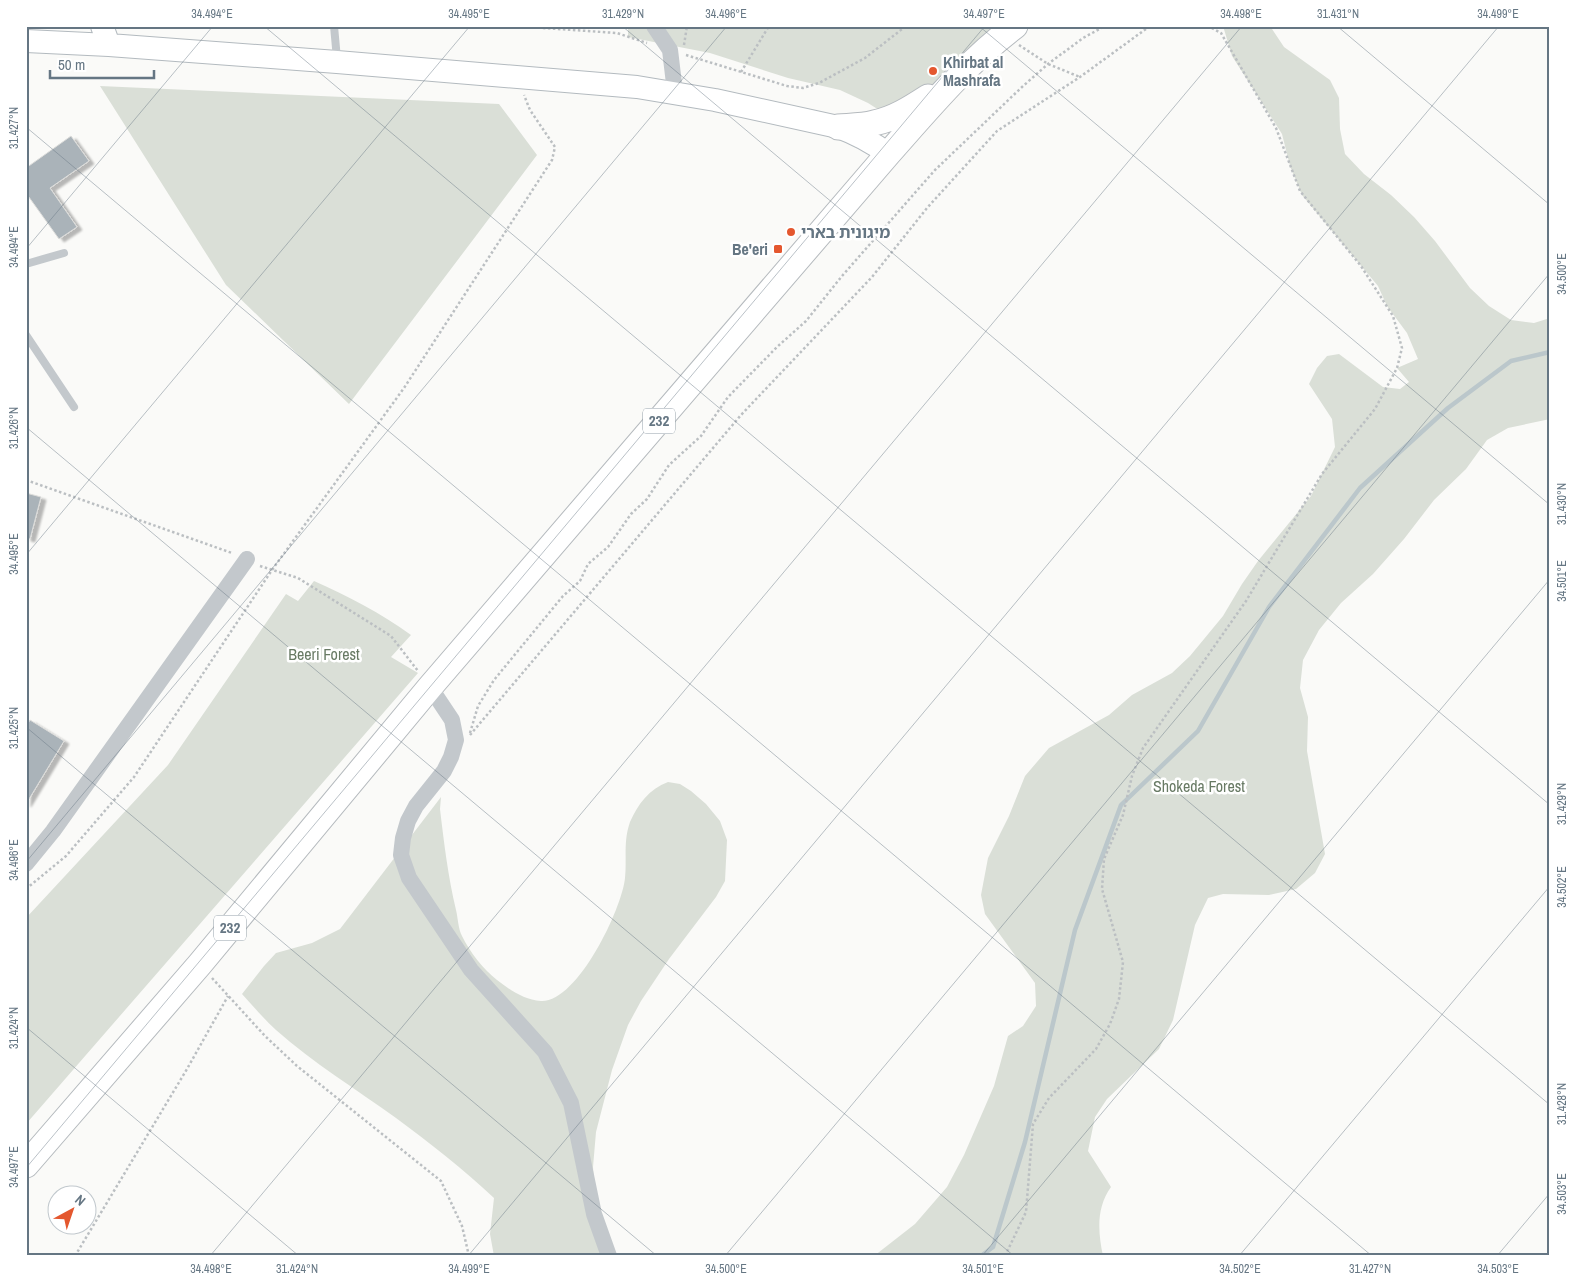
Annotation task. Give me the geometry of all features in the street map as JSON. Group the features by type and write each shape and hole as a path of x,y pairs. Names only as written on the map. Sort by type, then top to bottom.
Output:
{"main road":[{"name":"232","path":"26,1165 200,964 430,687 888,154 949,84 1009,30"},
{"path":"26,41 105,36 337,62 637,86 675,92 838,128 869,140 888,154"},
{"path":"838,128 873,124 896,116 949,84"}],"street":[{"path":"654,26 670,50 675,92"},
{"path":"26,864 53,831 247,559"},
{"path":"430,687 452,720 456,740 444,771 416,806 408,821 403,838 401,856 409,878 471,970 545,1052 571,1103 594,1214 609,1256"}],"lane":[{"path":"334,26 337,62"},
{"path":"26,264 64,253"},
{"path":"26,335 74,407"}],"path":[{"path":"512,26 617,33 670,50"},
{"path":"687,26 682,54 787,86 803,88 819,83 865,58 906,26"},
{"path":"741,72 770,26"},
{"path":"451,757 471,730 478,706 494,680 563,596 580,581 588,564 608,547 631,514 647,500 669,465 701,436 728,397 777,347 806,321 842,276 935,170 1048,64 1083,38 1105,26"},
{"path":"451,757 741,415 872,277 927,208 997,131 1080,77 1150,26"},
{"path":"1005,1256 1026,1212 1033,1124 1049,1098 1096,1049 1110,1024 1119,999 1123,962 1102,889 1104,859 1123,816 1132,776 1144,748 1246,601 1322,474 1375,409 1397,368 1402,348 1394,316 1361,266 1300,191 1276,128 1221,33 1208,26"},
{"path":"1009,30 1048,64 1080,77"},
{"path":"26,889 66,856 134,777 272,570 404,388 552,160 555,147 530,110 522,88 523,77"},
{"path":"200,964 265,1036 297,1066 441,1181 462,1226 469,1256"},
{"path":"75,1256 182,1078 228,996"}],"green space":[{"path":"628,26 1030,26 1010,42 918,135 868,103 840,90 788,78 710,53 628,37"},
{"name":"Shokeda Forest","path":"1223,26 1270,26 1284,47 1330,80 1339,98 1340,129 1345,154 1364,174 1391,195 1414,217 1435,241 1470,288 1489,306 1511,320 1534,323 1550,318 1550,419 1508,428 1487,440 1466,469 1434,500 1404,539 1373,574 1341,603 1319,630 1303,660 1300,688 1308,717 1307,751 1325,854 1315,873 1296,889 1269,895 1223,894 1208,898 1195,925 1173,1020 1159,1049 1107,1099 1095,1117 1088,1151 1111,1187 1103,1203 1100,1220 1099,1229 1103,1256 874,1256 915,1224 947,1187 964,1155 994,1086 1008,1036 1023,1026 1036,1006 1035,983 985,914 981,895 988,858 1009,816 1025,776 1049,748 1109,715 1132,695 1172,673 1190,656 1223,616 1258,561 1311,496 1335,447 1332,419 1309,384 1317,368 1327,356 1339,354 1383,387 1400,389 1409,382 1397,368 1418,359 1407,333 1387,306 1378,286 1302,195 1290,166 1282,134 1232,56"},
{"path":"100,86 499,104 537,155 349,404 226,285"},
{"name":"Beeri Forest","path":"314,581 364,605 411,635 391,657 418,673 26,1124 26,918 168,765 286,594 298,601"},
{"path":"668,782 680,784 691,791 706,804 720,821 727,840 725,881 716,897 669,959 641,1001 628,1025 612,1070 596,1132 593,1167 595,1198 612,1256 494,1256 490,1234 494,1198 421,1137 290,1042 242,994 276,953 312,943 340,929 441,797 440,809 448,872 460,930 465,942 487,971 512,991 523,997 541,1001 555,998 569,987 583,971 607,931 616,911 625,878 626,843 633,815 650,793"}],"building":[{"path":"71,136 89,161 50,188 77,227 59,239 26,193 26,168"},
{"path":"26,493 41,497 30,539 26,538"},
{"path":"30,720 64,741 26,804 26,727"}],"waterway":[{"path":"981,1256 993,1247 1025,1142 1075,930 1121,805 1198,731 1269,607 1360,488 1448,408 1511,361 1550,352"}],"place":[{"name":"Khirbat al Mashrafa","path":"933,71"},
{"name":"מיגונית בארי","path":"791,232"},
{"name":"Be'eri","path":"778,249"}]}
